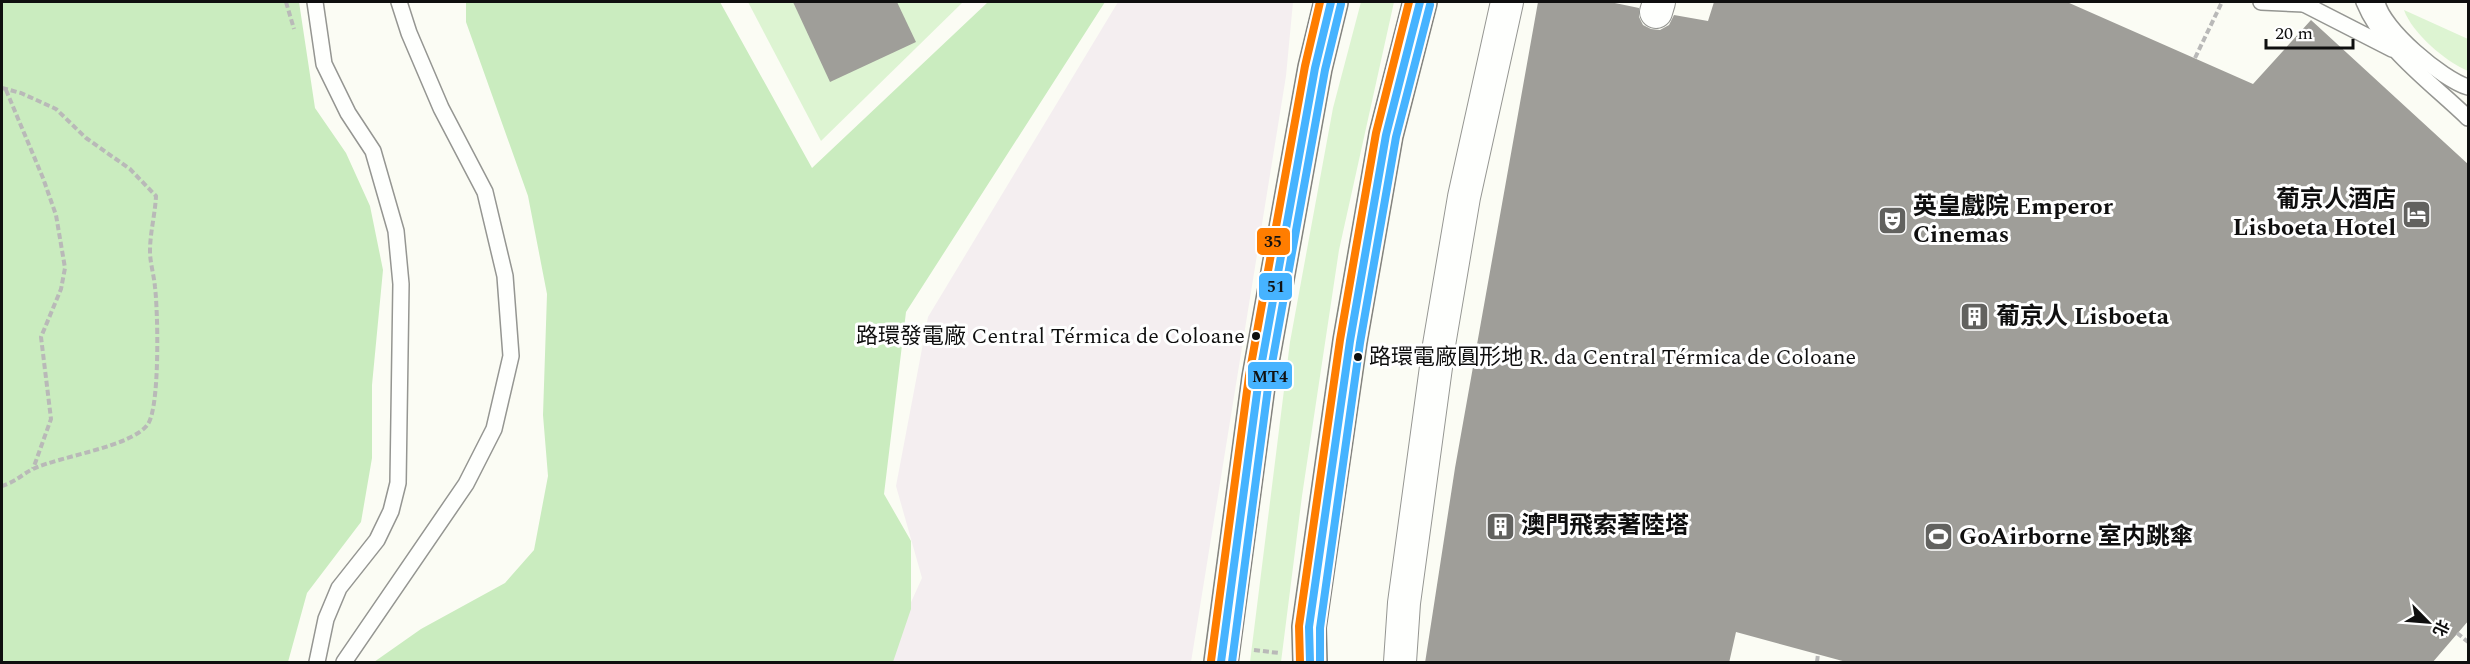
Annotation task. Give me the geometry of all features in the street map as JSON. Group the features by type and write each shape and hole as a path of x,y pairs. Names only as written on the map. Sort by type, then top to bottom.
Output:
{"main road":[{"path":"1223,655 1259,378 1315,68 1332,2"},
{"path":"1310,660 1310,627 1350,341 1386,135 1420,2"}],"street":[{"path":"1400,663 1404,603 1439,345 1464,197 1507,2"}],"lane":[{"path":"315,2 324,64 348,113 373,152 396,231 401,284 398,483 391,511 377,540 339,588 326,619 317,663"},
{"path":"344,663 466,484 494,429 512,356 505,276 485,192 441,108 409,33 399,2"},
{"path":"2261,2 2305,2 2399,54"},
{"path":"2364,2 2371,18 2399,54 2469,118"},
{"path":"2377,2 2383,16 2405,41 2438,71 2458,84 2469,87"}],"path":[{"path":"2195,58 2222,2"},
{"path":"2,486 18,481 33,469 87,451 111,446 147,426 151,416 156,372 156,298 150,252 156,196 130,169 86,138 56,109 21,93 4,89"},
{"path":"4,89 43,178 56,215 65,268 61,290 41,337 51,419 33,469"},
{"path":"2457,633 2469,642"},
{"path":"1817,663 1818,654"},
{"path":"1223,655 1310,660"}],"shaded area":[{"path":"1118,2 1293,2 1286,76 1191,662 884,662 922,578 896,486 928,317"}],"green space":[{"path":"2,2 299,2 315,108 346,153 370,206 383,270 372,385 372,458 361,522 307,593 288,662 2,662"},
{"path":"466,2 720,2 812,168 988,2 1105,2 906,312 884,494 911,541 911,609 893,662 374,662 421,629 505,583 534,550 548,476 543,415 547,294 528,196 466,22"},
{"path":"748,2 963,2 821,141"},
{"path":"1361,2 1394,2 1339,250 1302,496 1281,662 1250,662 1290,342 1333,108"},
{"path":"2404,10 2468,39 2468,71 2431,46 2414,28"}],"building":[{"path":"793,2 897,2 916,42 830,82"},
{"name":"葡京人 Lisboeta","path":"1538,2 1610,2 1639,8 1639,17 1643,25 1660,30 1669,25 1674,15 1708,21 1714,2 2067,2 2253,84 2311,20 2469,165 2469,620 2432,663 1850,663 1736,632 1729,663 1425,663 1455,468"}],"transit line":[{"name":"35","path":"1211,661 1249,376 1305,66 1320,2"},
{"name":"51","path":"1221,662 1259,378 1315,68 1331,2"},
{"name":"35","path":"1300,662 1299,626 1340,340 1376,133 1409,2"},
{"name":"51","path":"1310,662 1309,627 1350,341 1386,135 1420,2"},
{"name":"MT4","path":"1232,662 1269,380 1325,70 1341,4"},
{"name":"MT4","path":"1320,662 1320,628 1360,343 1396,137 1430,5"}],"place":[{"name":"葡京人酒店 Lisboeta Hotel","path":"2417,214"},
{"name":"英皇戲院 Emperor Cinemas","path":"1892,221"},
{"name":"葡京人 Lisboeta","path":"1975,317"},
{"name":"路環發電廠 Central Térmica de Coloane","path":"1256,336"},
{"name":"路環電廠圓形地 R. da Central Térmica de Coloane","path":"1358,357"},
{"name":"澳門飛索著陸塔","path":"1500,526"},
{"name":"GoAirborne 室内跳傘","path":"1938,537"}]}
